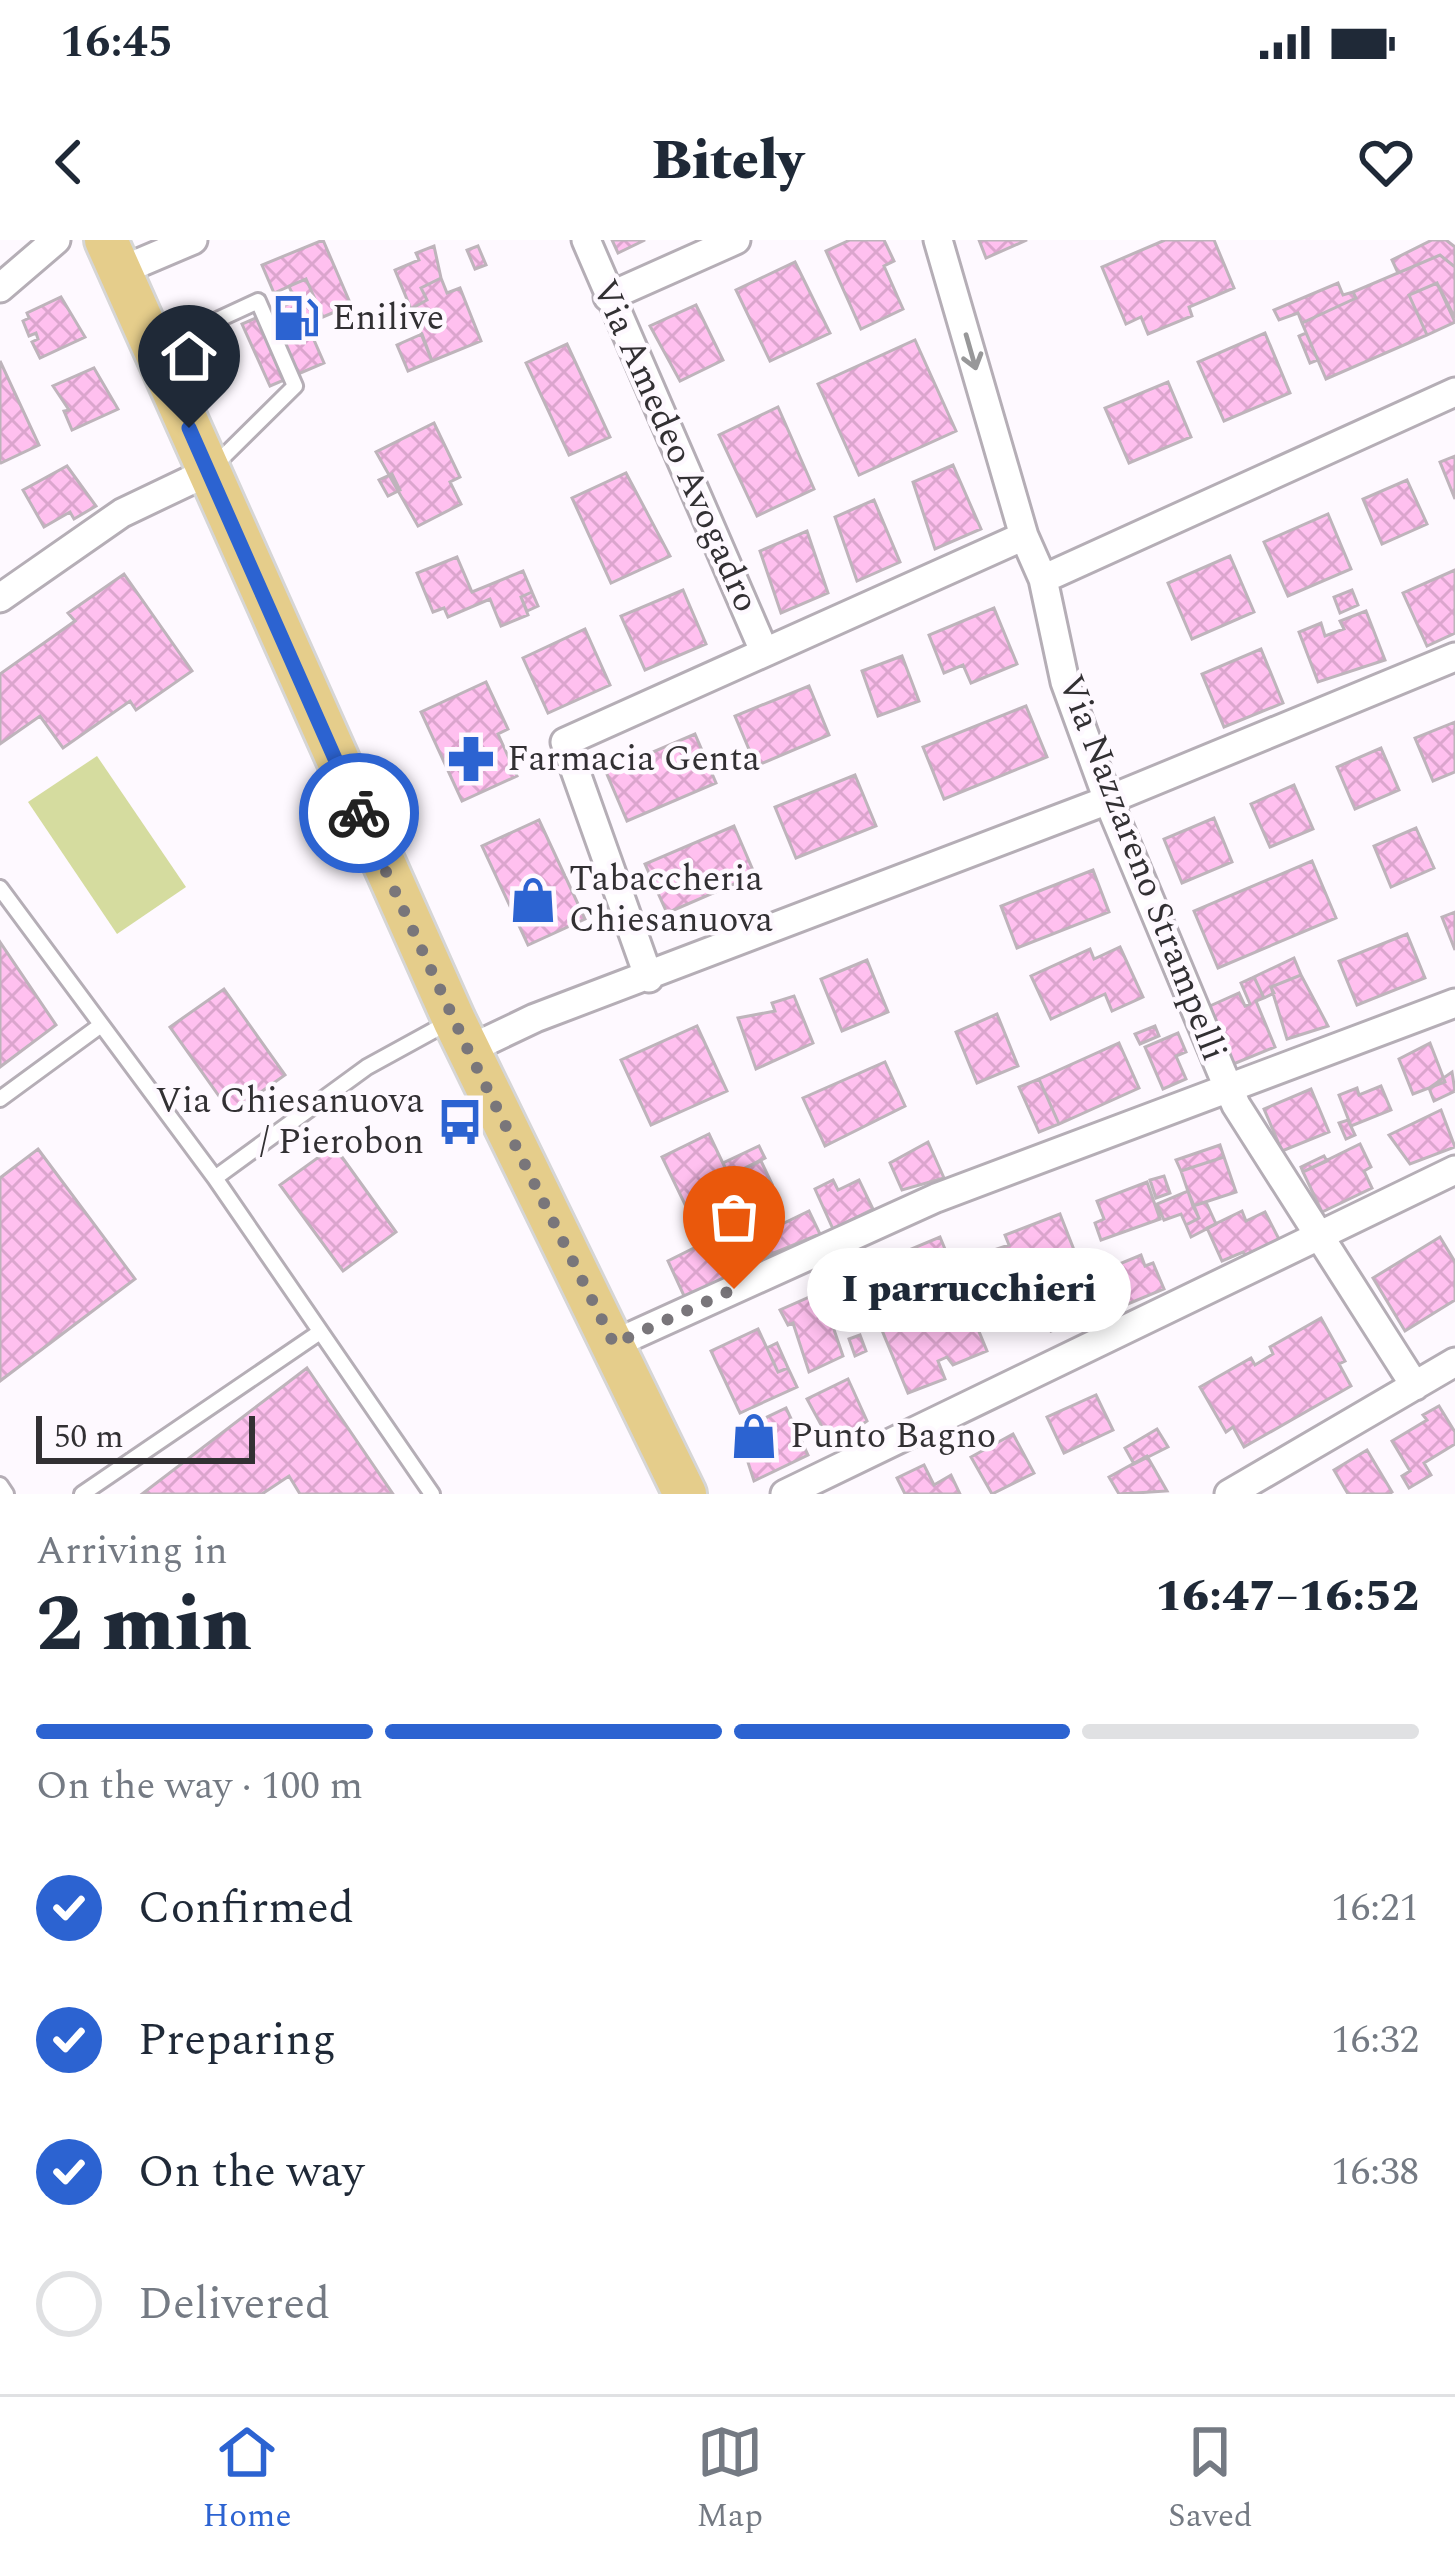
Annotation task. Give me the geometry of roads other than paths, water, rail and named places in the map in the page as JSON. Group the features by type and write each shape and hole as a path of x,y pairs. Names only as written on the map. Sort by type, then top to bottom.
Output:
{"main road":[{"path":"113,256 461,1035 685,1494"}],"street":[{"path":"0,288 56,240"},
{"path":"113,256 193,240"},
{"name":"Via Amedeo Avogadro","path":"586,240 764,652"},
{"path":"608,297 736,240"},
{"name":"Via Nazzareno Strampelli","path":"938,240 1024,536 1042,580 1065,682 1108,800 1229,1090 1415,1386"},
{"path":"1042,580 1455,392"},
{"path":"0,598 122,513 208,472"},
{"path":"649,978 565,742 1024,536"},
{"path":"461,1035 535,1018 649,978 1108,800 1455,657"},
{"path":"614,1344 936,1198 1455,1004"},
{"path":"785,1494 1455,1170"},
{"path":"1229,1494 1455,1362"}],"lane":[{"path":"151,341 191,332 258,302 295,386 208,472"},
{"path":"0,887 215,1178 432,1494"},
{"path":"0,1099 101,1024"},
{"path":"215,1178 367,1067 461,1035"},
{"path":"82,1494 320,1332"},
{"path":"0,1485 6,1494"}],"place":[{"name":"Enilive","path":"296,318"},
{"name":"Farmacia Genta","path":"471,759"},
{"name":"Tabaccheria Chiesanuova","path":"533,900"},
{"name":"Via Chiesanuova / Pierobon","path":"460,1122"},
{"name":"I parrucchieri","path":"734,1289"},
{"name":"Punto Bagno","path":"754,1436"}]}
